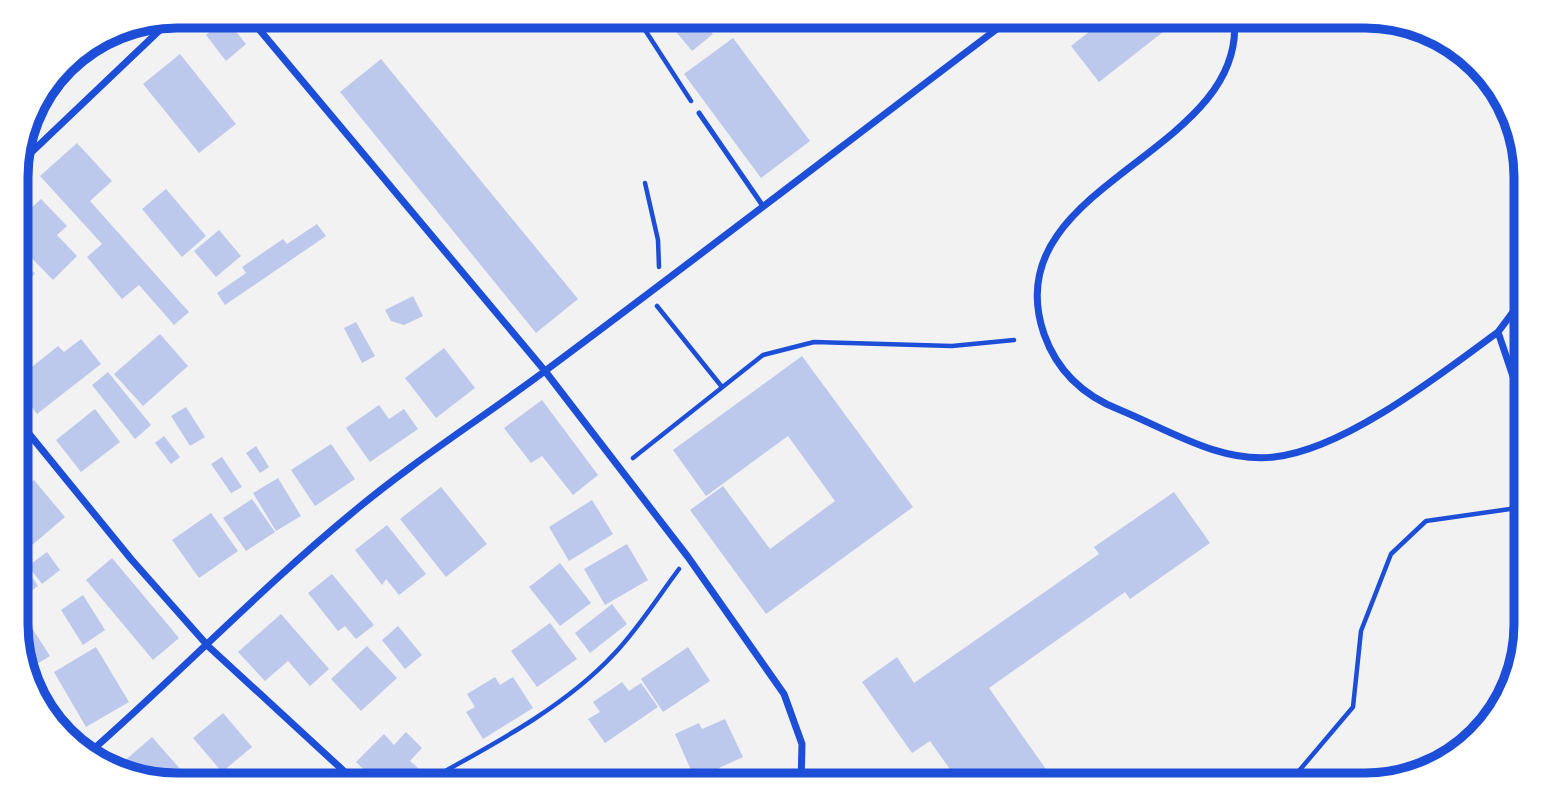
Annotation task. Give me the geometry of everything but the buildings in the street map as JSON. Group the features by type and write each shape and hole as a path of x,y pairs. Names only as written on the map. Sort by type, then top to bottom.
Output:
{"street":[{"path":"258,28 545,371 688,557 784,694 802,744 801,773"},
{"path":"94,748 208,646 274,579 354,511 444,441 545,371 998,28"},
{"path":"1233,28 1231,49 1220,82 1198,109 1165,140 1130,165 1082,208 1051,245 1039,278 1042,326 1051,352 1065,373 1085,391 1110,406 1208,449 1234,456 1287,456 1336,438 1415,390 1498,332 1514,311"},
{"path":"30,154 161,29"},
{"path":"1498,332 1514,379"},
{"path":"28,433 131,559 208,646 346,773"}],"lane":[{"path":"699,113 763,206"}],"path":[{"path":"644,28 699,113"},
{"path":"645,183 658,240 659,285"},
{"path":"662,313 722,387"},
{"path":"620,468 763,355 814,342 952,346 1014,340"},
{"path":"1297,773 1353,706 1361,631 1391,554 1426,521 1510,509 1514,506"},
{"path":"441,773 521,726 581,683 615,653 688,557"}]}
